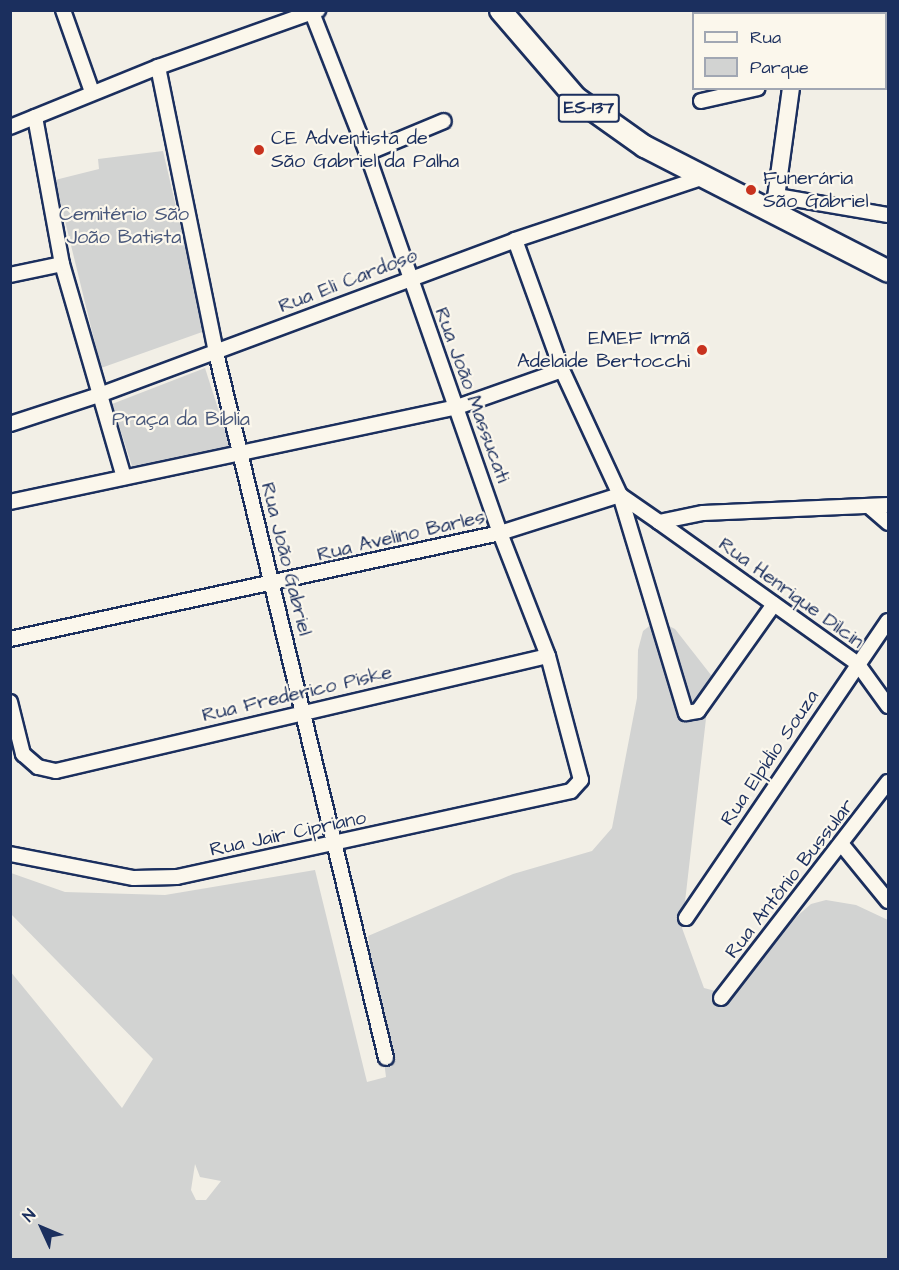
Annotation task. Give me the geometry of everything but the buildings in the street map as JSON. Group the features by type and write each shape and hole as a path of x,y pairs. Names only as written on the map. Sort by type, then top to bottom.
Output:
{"main road":[{"name":"ES-137","path":"500,10 575,97 644,146 701,178 775,204 810,234 888,271"}],"street":[{"path":"63,10 92,92"},
{"path":"10,127 92,92 314,11"},
{"name":"Rua João Massucati","path":"314,11 367,153 500,533 548,656 583,776 571,791"},
{"name":"Rua João Gabriel","path":"158,67 216,353 386,1058"},
{"path":"701,100 748,90"},
{"path":"791,90 775,204 888,215"},
{"path":"34,117 62,264 102,394 124,477"},
{"path":"367,153 444,121"},
{"name":"Rua Eli Cardoso","path":"10,424 216,353 409,278 515,240 701,178"},
{"path":"515,240 562,370 620,495 681,706 691,715 698,711 774,604"},
{"path":"10,275 62,264"},
{"path":"10,502 240,455 457,407 562,370"},
{"name":"Rua Henrique Dilcin","path":"620,495 857,663 888,706"},
{"name":"Rua Avelino Barles","path":"10,639 272,585 500,533 620,495"},
{"path":"659,522 704,513 871,508 888,505"},
{"path":"871,508 888,523"},
{"name":"Rua Elpídio Souza","path":"686,918 857,663 888,621"},
{"name":"Rua Frederico Piske","path":"10,702 22,754 38,766 56,771 548,656"},
{"name":"Rua Antônio Bussular","path":"721,998 843,846 888,782"},
{"name":"Rua Jair Cipriano","path":"10,854 134,878 177,877 335,845 571,791"},
{"path":"843,846 888,901"}],"green space":[{"name":"Cemitério São João Batista","path":"163,151 205,331 101,368 55,180 99,169 98,159"},
{"name":"Praça da Bíblia","path":"205,368 231,449 132,466 112,404"},
{"path":"657,620 675,629 711,675 682,928 704,988 723,993 746,975 788,924 811,904 826,900 856,905 888,920 888,1259 11,1259 10,971 122,1108 153,1059 11,914 11,873 65,892 165,895 315,870 367,1082 386,1077 368,936 513,874 592,851 612,828 637,698 638,650 643,631","holes":["195,1164 200,1177 221,1181 206,1200 196,1200 191,1190"]}],"place":[{"name":"CE Adventista de São Gabriel da Palha","path":"259,150"},
{"name":"Funerária São Gabriel","path":"751,190"},
{"name":"EMEF Irmã Adelaide Bertocchi","path":"702,350"}]}
